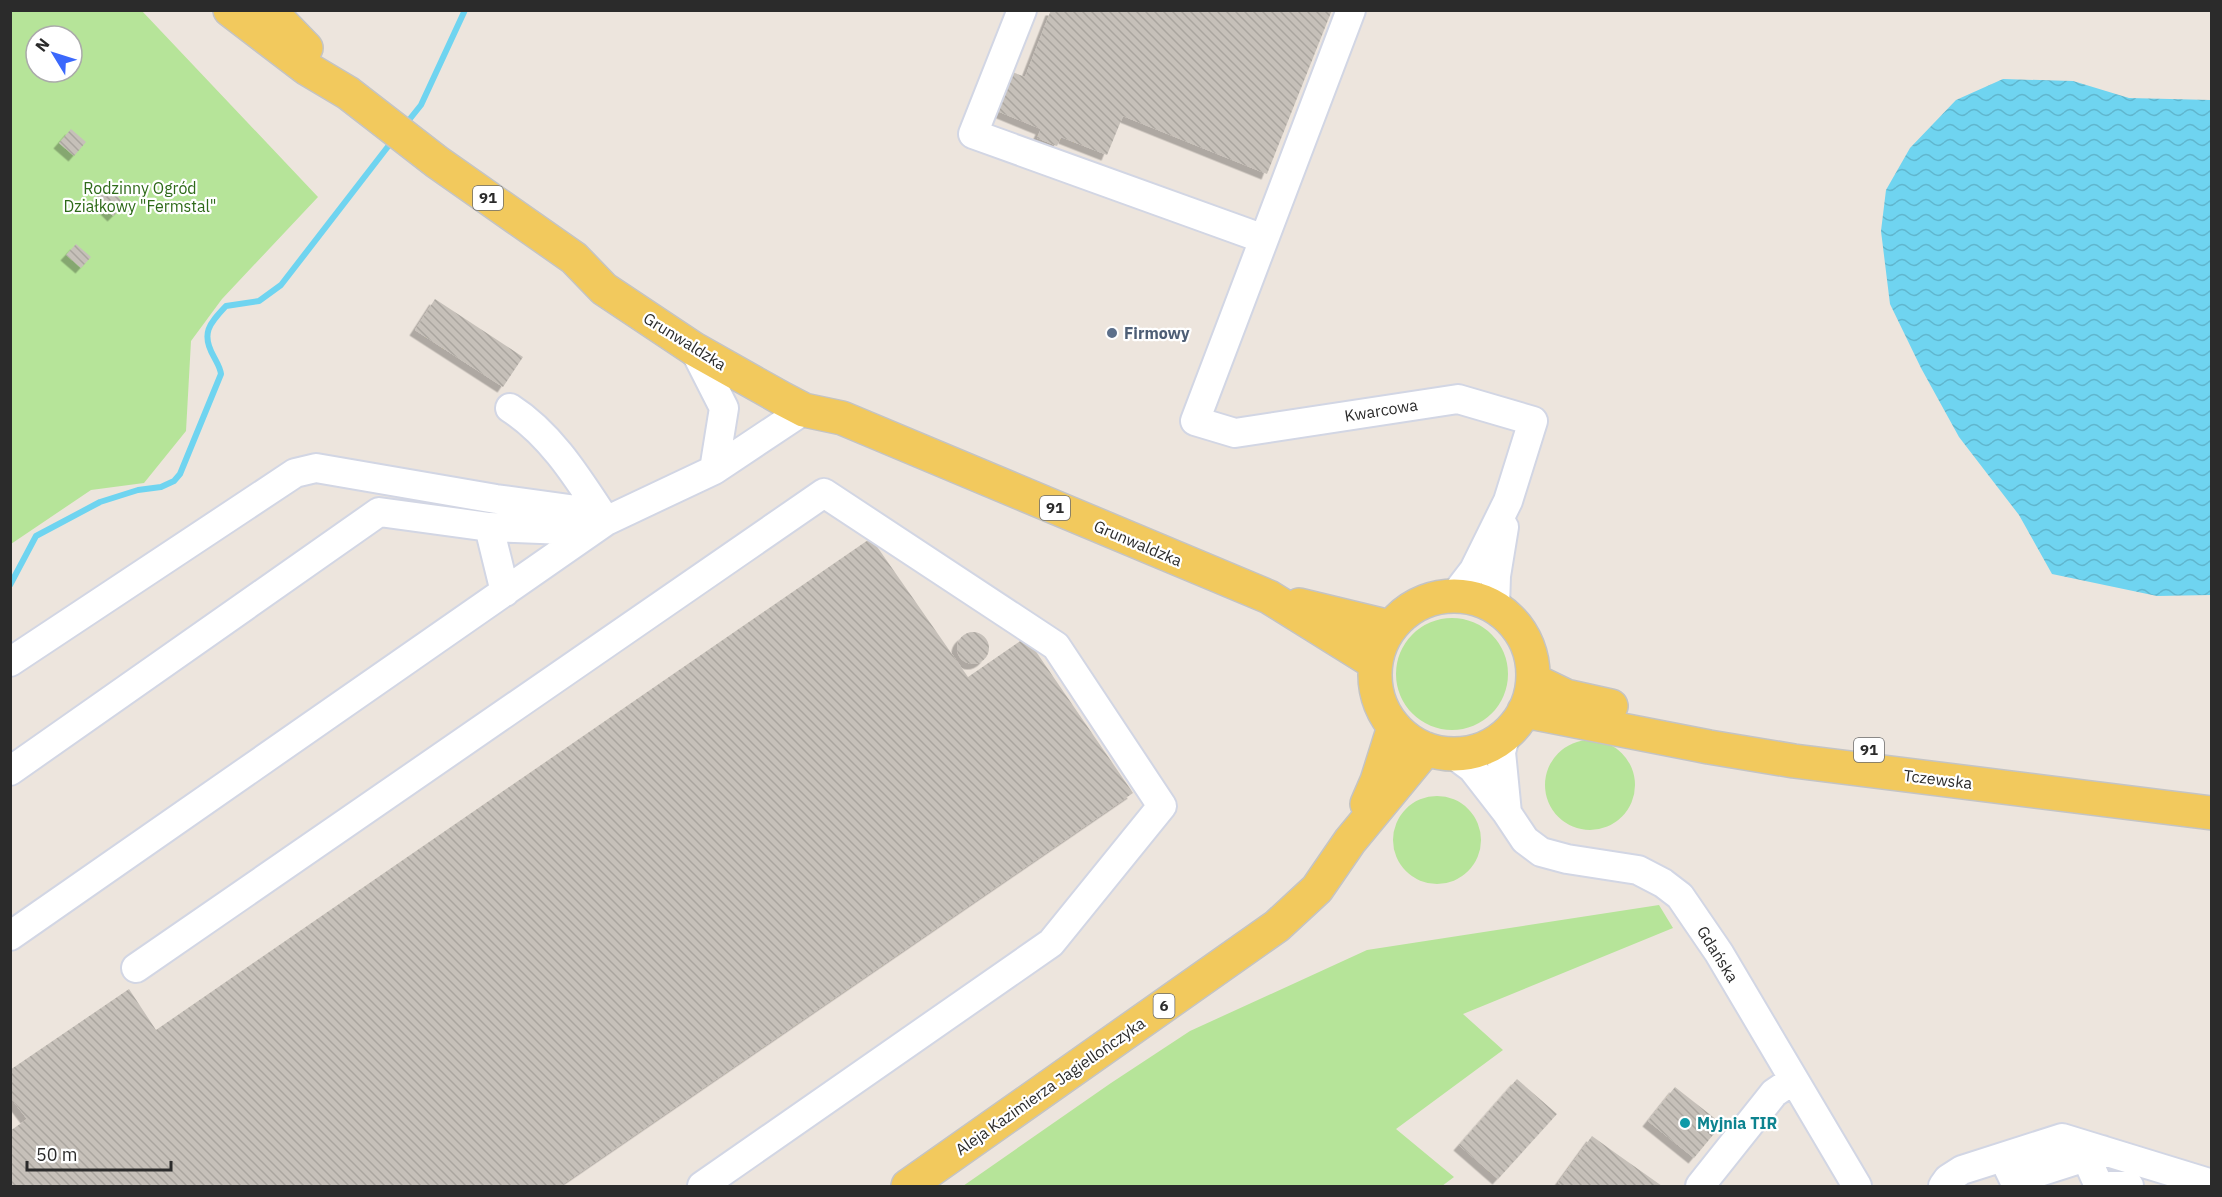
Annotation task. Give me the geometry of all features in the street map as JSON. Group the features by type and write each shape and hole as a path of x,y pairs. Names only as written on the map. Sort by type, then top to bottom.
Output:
{"main road":[{"name":"Grunwaldzka","path":"230,10 306,69 348,93 395,131 574,258 604,289 694,349 804,410 842,418 1269,597 1390,627"},
{"name":"Grunwaldzka","path":"269,10 348,93"},
{"name":"Grunwaldzka","path":"574,258 606,269 753,360 814,393 842,418"},
{"name":"Grunwaldzka","path":"1269,597 1375,663"},
{"path":"1436,597 1468,597 1495,607 1511,620 1524,638 1531,658 1521,708 1480,749 1439,751 1408,740 1394,727 1382,708 1375,686 1375,663 1390,627 1418,604 1436,597"},
{"name":"Tczewska","path":"1521,708 1566,696 1729,732 2211,794"},
{"name":"Tczewska","path":"1521,708 1709,747 1794,761 2211,813"},
{"name":"Aleja Kazimierza Jagiellończyka","path":"1350,841 1377,781 1394,727"},
{"name":"Aleja Kazimierza Jagiellończyka","path":"908,1186 1277,926 1317,889 1350,841 1439,751"}],"street":[{"path":"1022,10 973,134 1264,239 1351,10"},
{"name":"Kwarcowa","path":"1264,239 1194,421 1235,433 1458,399 1533,421 1508,501 1496,576 1495,607"},
{"path":"694,349 723,408 714,470"},
{"path":"510,408 533,424 573,472 606,521"},
{"path":"10,936 606,521 714,470 804,410"},
{"path":"10,662 295,473 307,469 316,468 496,499 584,511 606,521"},
{"path":"136,968 824,494 1056,646 1162,806 1051,943 702,1186"},
{"name":"Kwarcowa","path":"1454,596 1474,570 1508,501"},
{"path":"10,771 379,512 489,527 566,530 606,521"},
{"path":"489,527 505,592"},
{"name":"Gdańska","path":"1508,813 1501,758 1521,708"},
{"name":"Gdańska","path":"1439,751 1472,768 1508,813 1525,840 1541,852 1567,859 1638,870 1663,883 1680,896 1719,953 1857,1186"},
{"path":"1700,1186 1774,1093 1793,1080"},
{"path":"1943,1186 1948,1179 1962,1170 2004,1179 2062,1138 2094,1154 2189,1182"},
{"path":"2094,1154 2099,1186"},
{"path":"2110,1186 2129,1186"}],"green space":[{"name":"Rodzinny Ogród Działkowy \"Fermstal\"","path":"11,11 142,11 318,197 222,299 191,341 186,431 144,483 91,490 11,544"},
{"path":"1452,618 1473,622 1491,635 1504,653 1508,674 1504,695 1491,713 1473,726 1452,730 1431,726 1413,713 1400,695 1396,674 1400,653 1413,635 1431,622"},
{"path":"1590,740 1607,744 1622,753 1631,768 1635,785 1631,802 1622,817 1607,826 1590,830 1573,826 1558,817 1549,802 1545,785 1549,768 1558,753 1573,744"},
{"path":"1437,796 1462,803 1474,815 1481,840 1474,865 1462,877 1437,884 1412,877 1400,865 1393,840 1400,815 1412,803"},
{"path":"1659,905 1673,928 1463,1014 1503,1050 1396,1129 1454,1177 1442,1186 963,1186 1190,1031 1367,950"}],"water":[{"path":"2003,79 2073,81 2129,98 2211,100 2211,595 2157,596 2052,574 2019,515 1959,437 1921,368 1890,304 1881,231 1886,190 1910,148 1956,100"}],"building":[{"path":"1051,10 1332,10 1267,174 1123,116 1107,155 1061,137 1057,146 1037,138 1041,129 990,108 1005,69 1025,77"},
{"path":"71,129 86,142 74,156 59,143"},
{"path":"108,186 125,204 113,216 95,198"},
{"path":"76,244 91,257 81,268 66,255"},
{"path":"435,299 523,357 503,387 415,330"},
{"path":"871,538 968,677 1026,637 1133,793 560,1186 10,1186 10,1131 27,1119 10,1097 10,1070 129,989 156,1030"},
{"path":"973,632 984,637 989,648 984,659 973,664 962,659 957,648 962,637"},
{"path":"1517,1079 1557,1114 1498,1179 1459,1145"},
{"name":"Myjnia TIR","path":"1675,1087 1722,1124 1694,1158 1648,1121"},
{"path":"1592,1136 1662,1186 1563,1186 1558,1183"}],"waterway":[{"path":"405,125 421,105 465,10"},
{"path":"10,585 36,536 100,502 138,490 161,487 174,481 180,474 221,374 208,341 207,335 211,323 226,306 259,301 281,285 393,140"}],"place":[{"name":"Firmowy","path":"1112,333"},
{"name":"Myjnia TIR","path":"1685,1123"}]}
